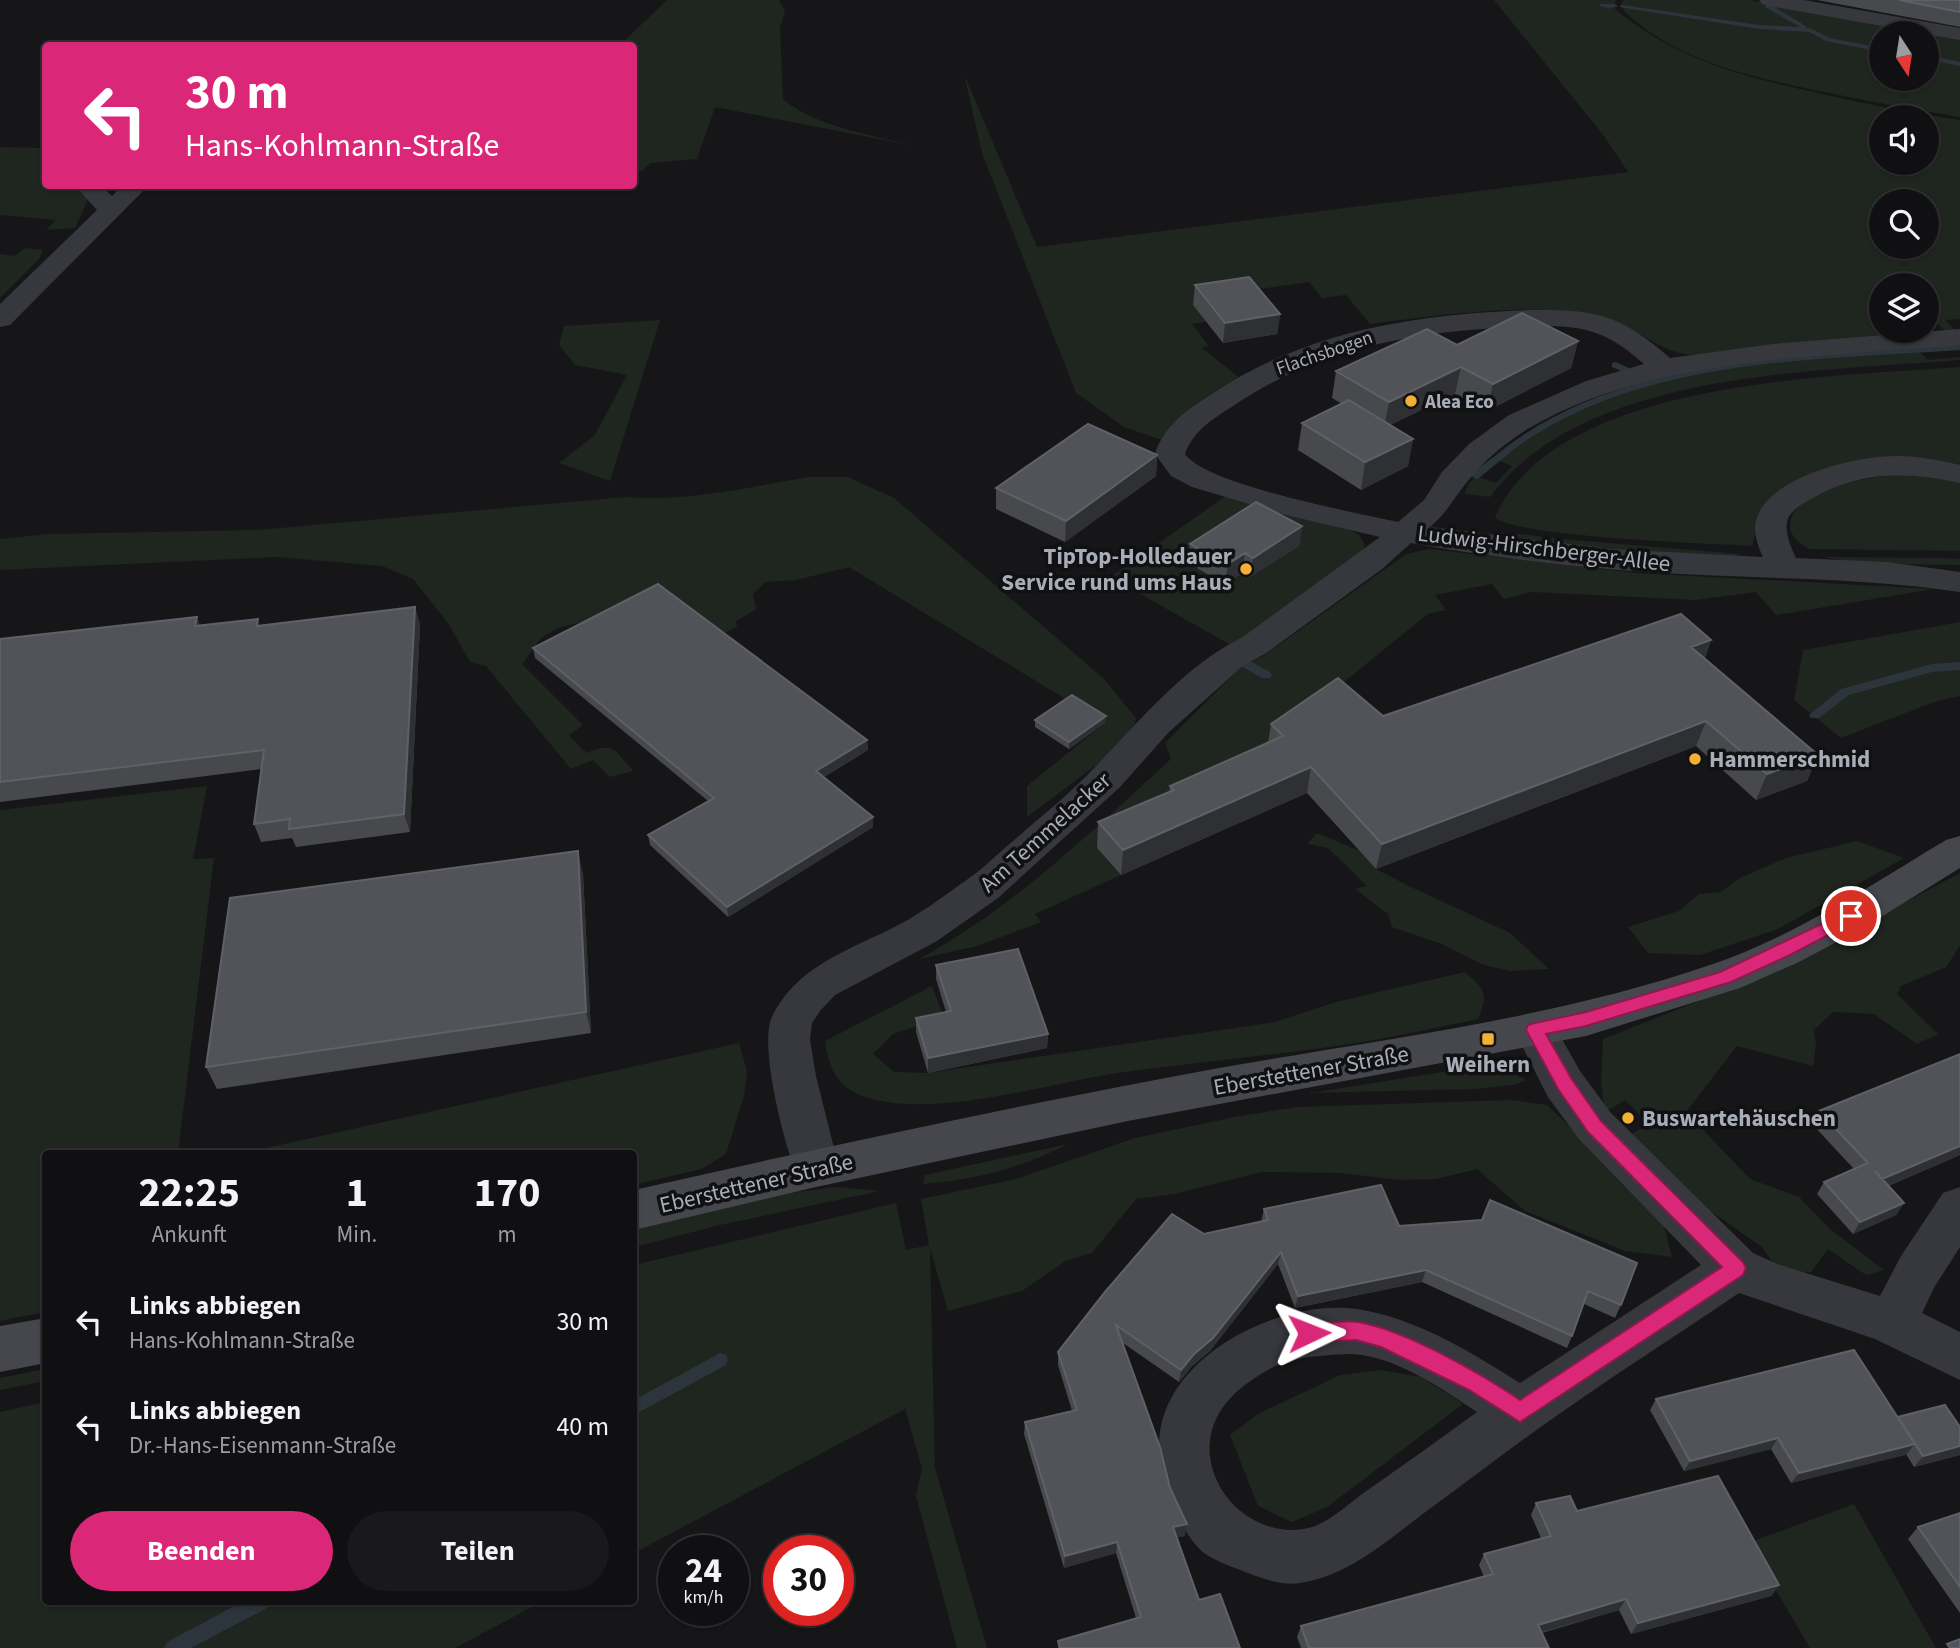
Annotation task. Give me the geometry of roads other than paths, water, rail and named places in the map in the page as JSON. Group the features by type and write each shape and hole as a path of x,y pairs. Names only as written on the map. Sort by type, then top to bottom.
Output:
{"main road":[{"name":"Eberstettener Straße","path":"637,1209 816,1168 1128,1103 1586,1019 1725,977 1784,951 1851,916 1960,850"},
{"path":"0,1349 42,1341"}],"street":[{"path":"1769,0 1960,34"},
{"path":"91,189 111,209"},
{"path":"0,318 133,189"},
{"name":"Flachsbogen","path":"1405,532 1323,515 1208,481 1174,464 1171,449 1181,432 1205,411 1261,374 1329,347 1408,328 1501,319 1595,322 1619,331 1664,367"},
{"name":"Ludwig-Hirschberger-Allee","path":"1405,532 1436,506 1453,479 1480,450 1520,421 1596,387 1664,367 1773,353 1960,337"},
{"path":"1784,569 1771,523 1775,512 1783,503 1810,485 1846,471 1870,467 1922,467 1960,474"},
{"name":"Ludwig-Hirschberger-Allee","path":"1405,532 1561,554 1664,564 1911,575 1960,582"},
{"name":"Am Temmelacker","path":"816,1168 789,1044 792,1021 820,984 923,930 984,888 1107,778 1156,723 1233,656 1253,646 1344,582 1405,532"},
{"path":"1535,1030 1564,1084 1595,1126 1736,1268 1768,1283 1853,1308 1892,1323 1960,1357"},
{"path":"1892,1323 1918,1271 1960,1207"},
{"path":"1520,1412 1476,1383 1385,1339 1356,1331 1309,1333 1270,1343 1234,1362 1210,1387 1194,1411 1185,1434 1188,1473 1201,1503 1221,1532 1254,1549 1289,1557 1315,1552 1340,1542 1520,1412 1736,1268"}],"waterway":[{"path":"1770,0 1767,6 1804,27"},
{"path":"1602,5 1615,6"},
{"path":"1622,7 1759,27 1810,30 1828,40 1869,48"},
{"path":"1939,60 1960,64"},
{"path":"1476,476 1526,436 1581,407 1641,385 1704,371 1769,362 1960,347"},
{"path":"1615,365 1640,376"},
{"path":"1233,656 1266,675"},
{"path":"1815,715 1845,692 1932,668 1960,666"},
{"path":"637,1406 720,1360"},
{"path":"173,1648 255,1605"}],"place":[{"name":"Alea Eco","path":"1411,401"},
{"name":"TipTop-Holledauer Service rund ums Haus","path":"1246,569"},
{"name":"Hammerschmid","path":"1695,759"},
{"name":"Weihern","path":"1488,1039"},
{"name":"Buswartehäuschen","path":"1628,1118"}]}
